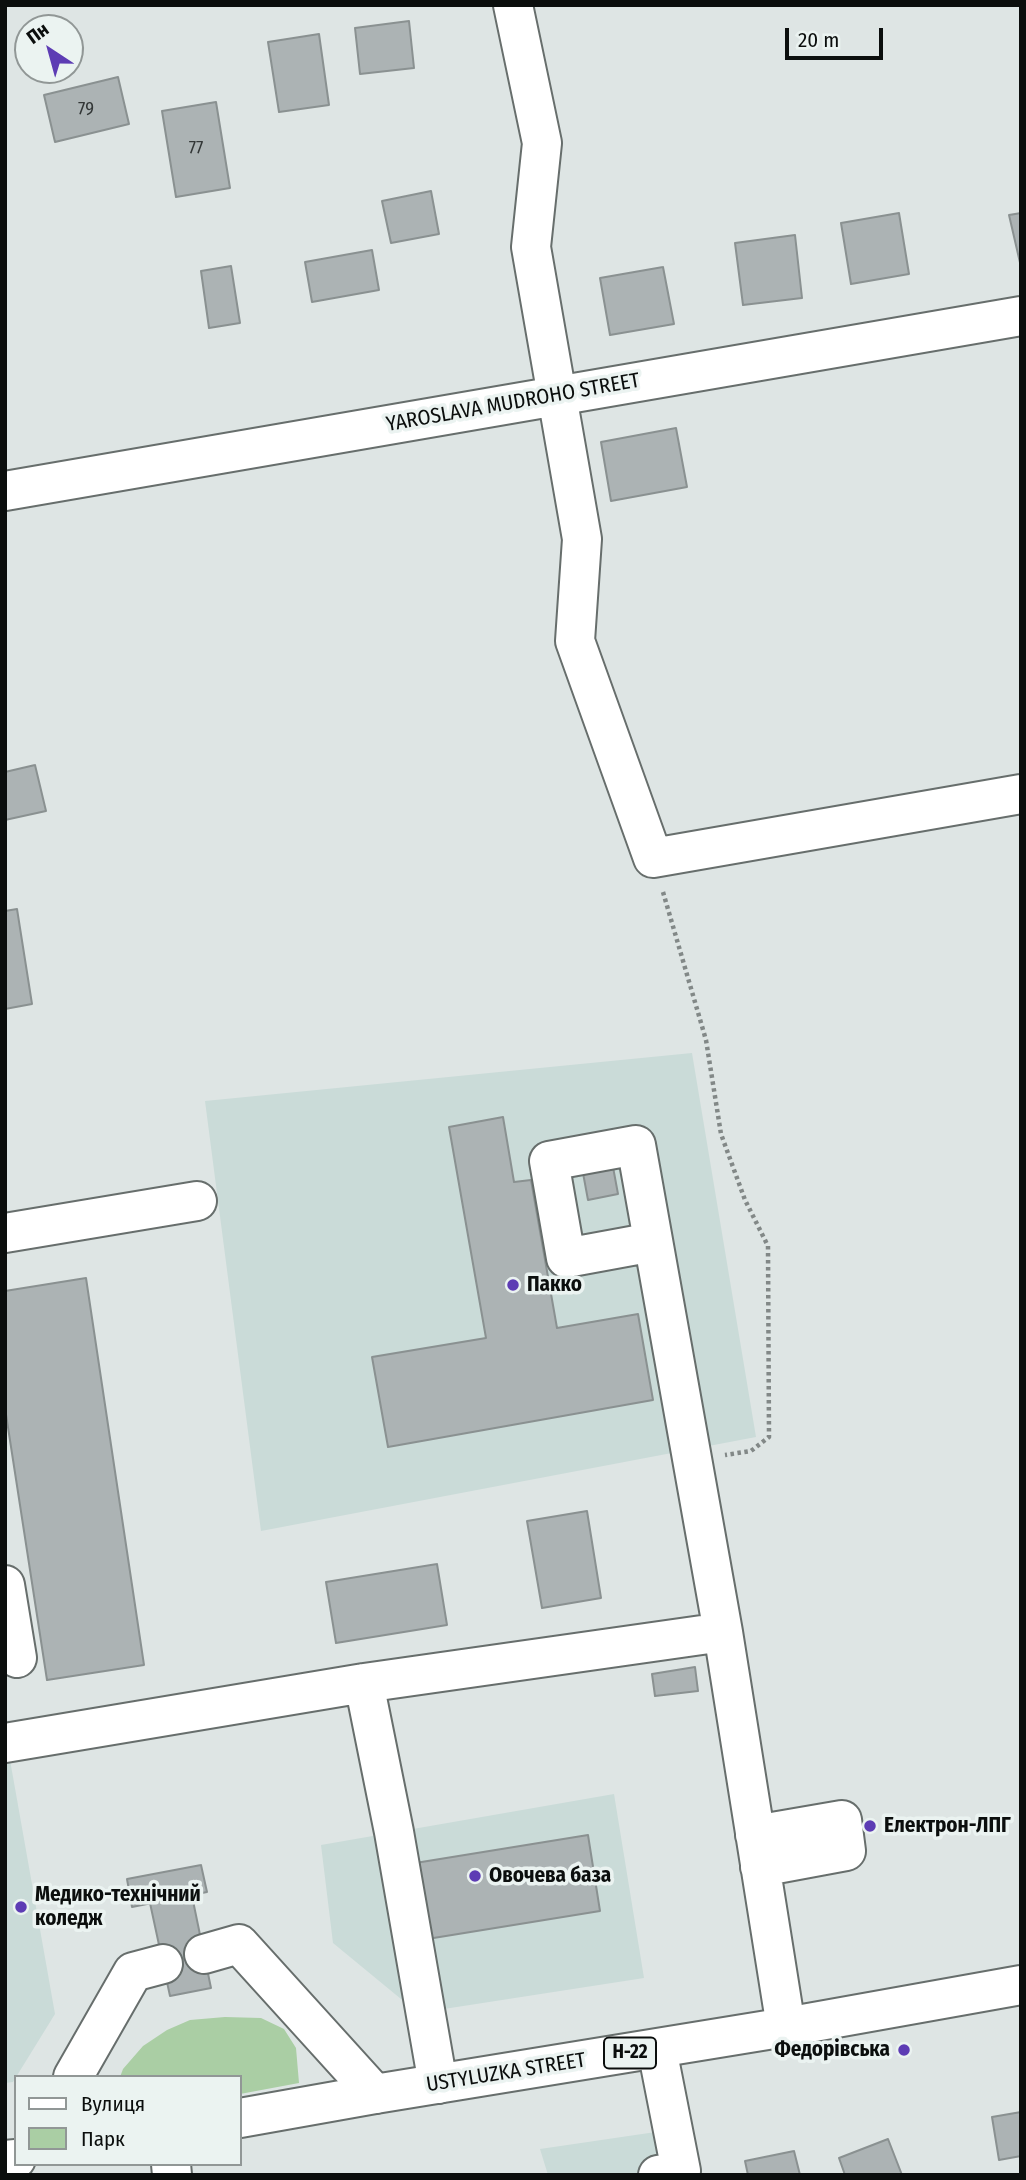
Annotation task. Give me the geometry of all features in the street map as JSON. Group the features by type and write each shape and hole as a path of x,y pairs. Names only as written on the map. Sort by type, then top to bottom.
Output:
{"street":[{"path":"513,5 542,143 531,247 582,540 575,641 653,858 1021,794"},
{"name":"YAROSLAVA MUDROHO STREET","path":"5,491 1021,316"},
{"path":"5,1233 197,1201"},
{"path":"653,1242 723,1632 786,2027"},
{"path":"5,1585 17,1658"},
{"path":"5,1744 364,1683 723,1632"},
{"path":"364,1683 394,1832 423,2012 438,2084"},
{"path":"204,1954 239,1944 375,2094"},
{"path":"75,2075 133,1972 163,1964"},
{"name":"USTYLUZKA STREET","path":"242,2118 1021,1985"},
{"path":"657,2049 681,2171 658,2175"}],"path":[{"path":"653,858 706,1040 721,1134 745,1200 768,1246 769,1437 751,1451 692,1461"}],"shaded area":[{"path":"692,1053 756,1437 261,1531 205,1101"},
{"name":"Медико-технічний коледж","path":"10,1760 55,2014 17,2075 14,2075 13,2082 5,2083 5,1761"},
{"path":"614,1794 644,1978 418,2013 333,1943 321,1845"},
{"path":"683,2128 698,2175 548,2175 540,2149"}],"green space":[{"path":"261,2018 284,2029 296,2048 299,2083 242,2094 242,2075 121,2075 143,2046 167,2030 190,2020"}],"building":[{"path":"409,21 414,68 360,74 355,28"},
{"path":"319,34 329,105 279,112 268,42"},
{"path":"118,77 129,124 55,142 44,95"},
{"path":"216,102 230,188 176,197 162,111"},
{"path":"431,191 439,234 391,243 382,201"},
{"path":"899,213 909,274 851,284 841,223"},
{"path":"1021,213 1021,267 1009,215"},
{"path":"795,235 802,298 743,305 735,243"},
{"path":"372,250 379,290 312,302 305,262"},
{"path":"231,266 240,323 209,328 201,271"},
{"path":"663,267 674,324 610,335 600,278"},
{"path":"676,428 687,487 611,501 601,442"},
{"path":"35,765 46,811 5,820 5,772"},
{"path":"17,909 32,1004 5,1009 5,911"},
{"name":"Пакко","path":"503,1117 514,1182 531,1180 557,1328 638,1314 653,1400 388,1447 372,1357 486,1338 449,1127"},
{"path":"613,1167 618,1194 588,1200 583,1173"},
{"path":"86,1278 144,1665 47,1680 5,1408 5,1291"},
{"path":"587,1511 601,1598 542,1608 527,1521"},
{"path":"437,1564 447,1625 336,1643 326,1582"},
{"path":"695,1667 698,1691 655,1696 652,1674"},
{"path":"588,1835 600,1911 415,1941 403,1865"},
{"path":"201,1865 207,1892 132,1907 127,1879"},
{"path":"192,1896 211,1988 170,1996 150,1903"},
{"path":"1021,2112 1021,2156 999,2160 992,2117"},
{"path":"888,2139 902,2175 845,2175 839,2158"},
{"path":"794,2151 800,2175 748,2175 745,2161"}],"place":[{"name":"Пакко","path":"513,1285"},
{"name":"Електрон-ЛПГ","path":"870,1826"},
{"name":"Овочева база","path":"475,1876"},
{"name":"Медико-технічний коледж","path":"21,1907"},
{"name":"Федорівська","path":"904,2050"}]}
